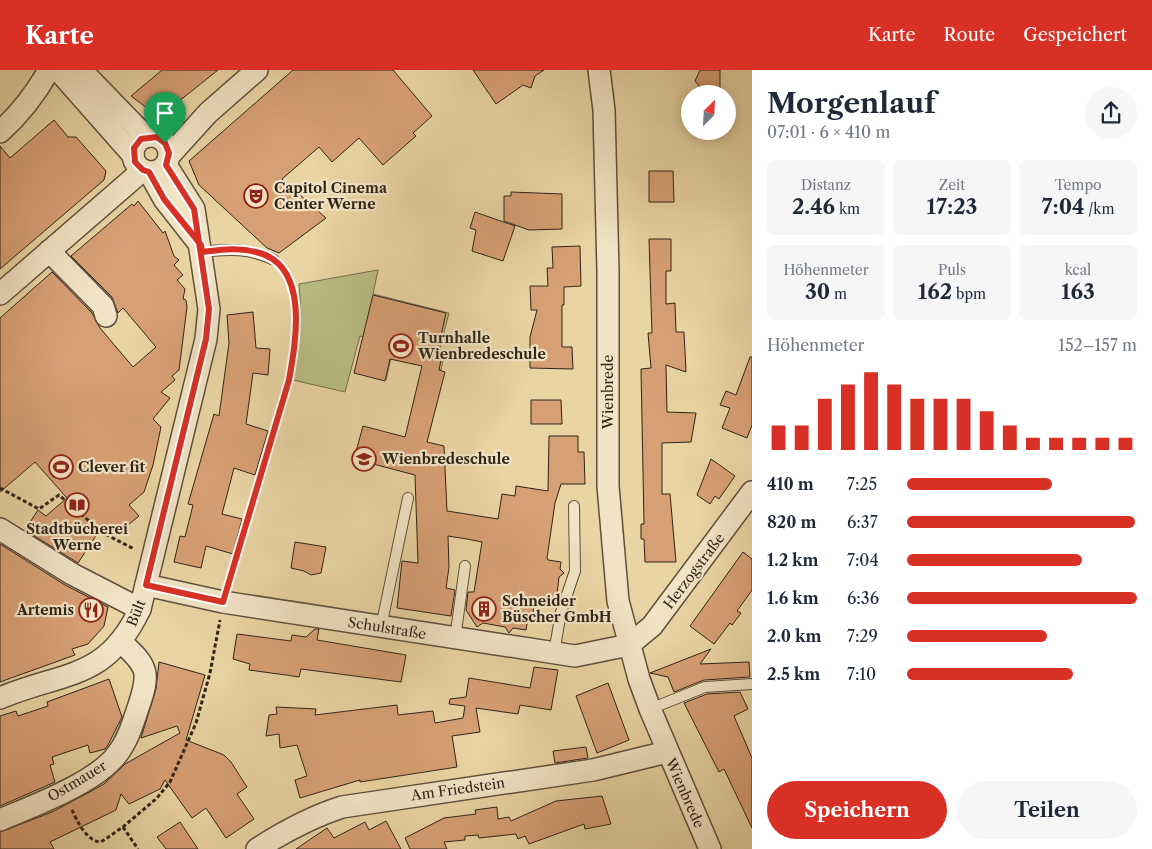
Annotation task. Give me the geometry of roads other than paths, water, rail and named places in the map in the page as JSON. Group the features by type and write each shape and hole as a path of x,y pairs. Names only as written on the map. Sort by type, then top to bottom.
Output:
{"street":[{"path":"0,132 19,114 40,87 49,70"},
{"path":"58,70 153,156"},
{"path":"81,70 153,156"},
{"path":"0,294 153,156 208,113 257,70"},
{"name":"Wienbrede","path":"599,70 604,110 608,262 608,486 618,601 629,645 650,709 710,849"},
{"name":"Bült","path":"0,698 91,666 109,655 122,642 140,609 206,339 209,309 194,209 153,156"},
{"path":"49,251 103,306 106,316"},
{"name":"Herzogstraße","path":"629,645 652,626 752,492"},
{"path":"0,529 72,574 140,609"},
{"name":"Schulstraße","path":"146,585 223,602 576,656 629,645"},
{"name":"Ostmauer","path":"0,820 62,792 104,769 118,753 134,721 144,690 146,671 136,656 122,642"},
{"name":"Am Friedstein","path":"258,849 302,822 342,807 593,770 667,752"}],"lane":[{"path":"201,249 239,249 258,252 274,260"},
{"path":"381,627 408,498"},
{"path":"554,653 561,612 575,571 574,506"},
{"path":"455,639 465,566"},
{"path":"650,709 705,688 752,684"}],"place":[{"name":"Capitol Cinema Center Werne","path":"256,196"},
{"name":"Turnhalle Wienbredeschule","path":"401,346"},
{"name":"Wienbredeschule","path":"364,459"},
{"name":"Clever fit","path":"61,467"},
{"name":"Stadtbücherei Werne","path":"77,505"},
{"name":"Schneider Büscher GmbH","path":"484,609"},
{"name":"Artemis","path":"91,610"}]}
